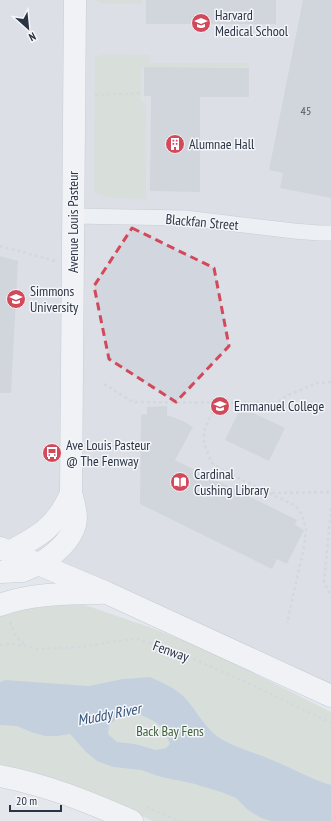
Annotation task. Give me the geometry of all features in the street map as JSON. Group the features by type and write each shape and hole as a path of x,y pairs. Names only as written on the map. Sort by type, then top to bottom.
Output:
{"main road":[{"name":"Avenue Louis Pasteur","path":"39,564 54,554 62,546 72,530 76,515 71,493 75,0"},
{"name":"Avenue Louis Pasteur","path":"5,550 34,540 44,532 60,514 71,493"},
{"name":"Fenway","path":"5,550 107,593 331,696"},
{"path":"0,572 24,571 39,564"},
{"path":"4,611 22,599 52,595 107,593"},
{"path":"0,776 30,782 57,790 132,821"}],"street":[{"name":"Blackfan Street","path":"73,216 185,218 319,234 331,233"}],"path":[{"path":"95,95 143,93"},
{"path":"0,246 72,265"},
{"path":"104,384 133,402 276,402 286,396 317,383 331,382"},
{"path":"220,402 209,419 204,431 204,444 212,463 222,470 296,506 302,515 306,529 304,547 287,623"},
{"path":"270,493 331,492"},
{"path":"331,508 324,582 331,596"},
{"path":"4,611 16,637 26,646"},
{"name":"Fenway","path":"0,645 11,644 38,649 80,647 137,639 175,651 241,680 331,723"}],"highlighted area":[{"path":"132,228 214,268 229,346 176,402 109,359 94,286"}],"shaded area":[{"path":"0,0 331,0 331,696 0,548"}],"green space":[{"path":"95,0 142,0 142,4 101,4"},
{"path":"105,54 149,55 150,63 249,63 249,67 141,68 141,102 146,103 146,199 107,198 94,192 95,57"},
{"name":"Back Bay Fens","path":"58,601 85,605 152,628 212,652 331,712 331,821 153,821 93,795 0,768 0,612"}],"water":[{"name":"Muddy River","path":"150,677 167,685 182,695 213,733 224,741 331,785 331,821 271,821 261,818 248,810 236,798 221,792 191,783 161,777 141,770 113,767 97,761 86,752 70,734 45,736 17,726 0,725 0,682 5,680 89,686 123,679","holes":["141,715 160,725 170,744 166,748 156,750 135,744 117,742 108,734 109,725 119,717"]}],"building":[{"path":"146,0 276,0 276,24 146,24"},
{"path":"303,0 331,0 331,198 280,188 283,173 269,170"},
{"name":"Alumnae Hall","path":"144,67 249,68 249,97 200,97 200,192 150,191 151,96 144,96"},
{"path":"0,256 18,261 11,393 0,393"},
{"name":"Cardinal Cushing Library","path":"167,406 167,415 183,421 193,427 175,460 297,520 295,525 304,530 287,564 277,559 272,569 140,504 141,415 147,414 147,407"},
{"path":"241,407 285,428 269,461 225,440"}],"place":[{"name":"Harvard Medical School","path":"201,23"},
{"name":"Alumnae Hall","path":"175,144"},
{"name":"Simmons University","path":"16,299"},
{"name":"Emmanuel College","path":"220,406"},
{"name":"Ave Louis Pasteur @ The Fenway","path":"52,453"},
{"name":"Cardinal Cushing Library","path":"180,482"}]}
